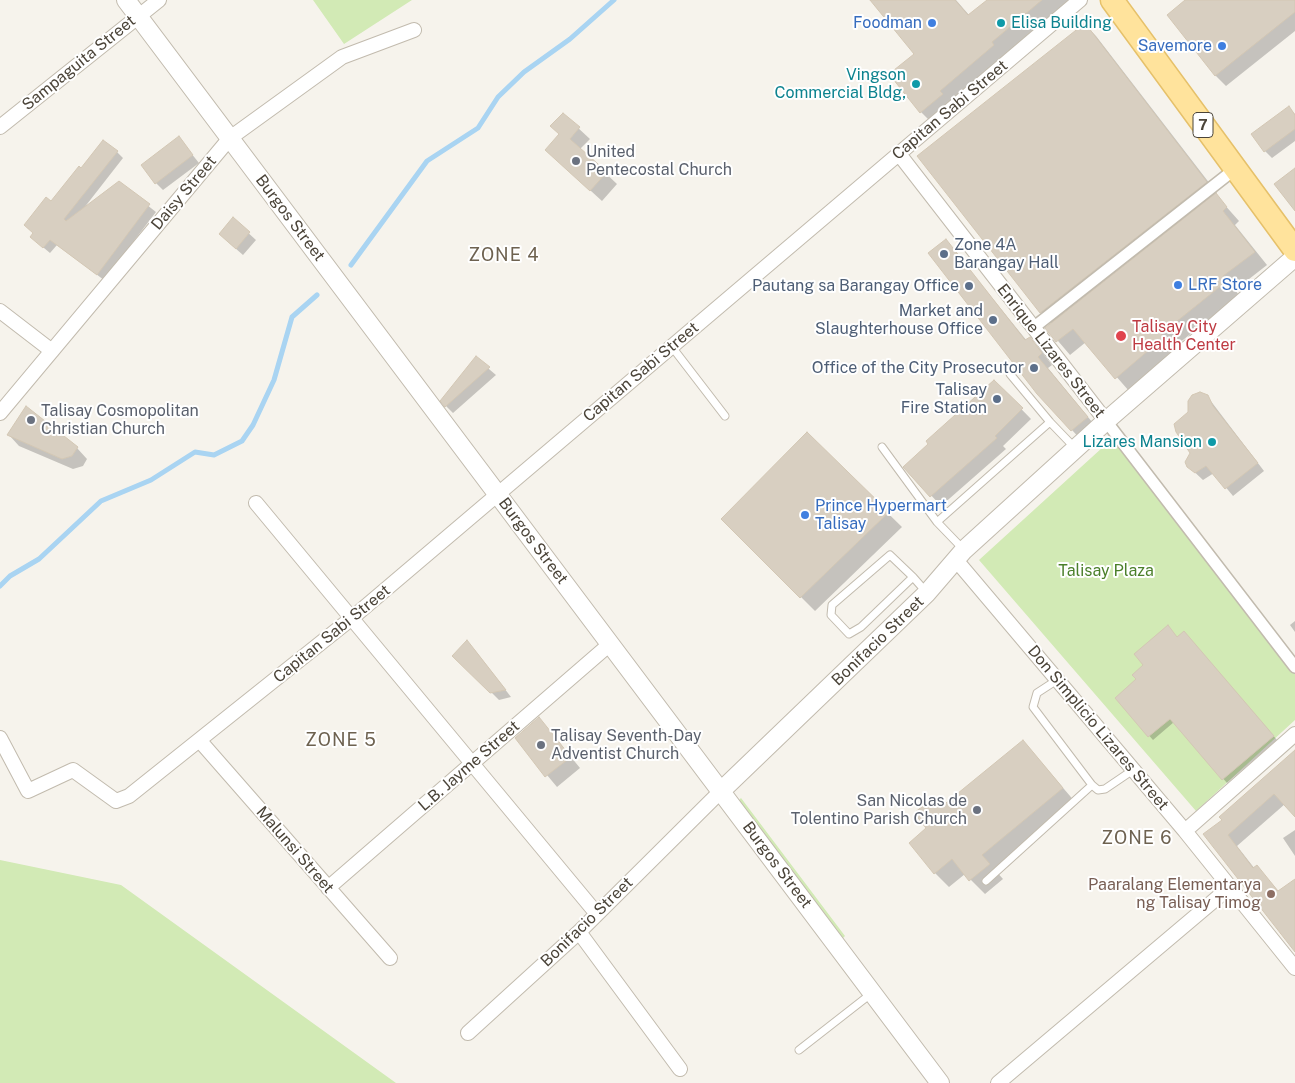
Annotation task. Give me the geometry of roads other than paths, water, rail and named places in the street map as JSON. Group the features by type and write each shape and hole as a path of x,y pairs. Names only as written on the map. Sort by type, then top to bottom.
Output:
{"main road":[{"name":"7","path":"1112,0 1295,250"}],"street":[{"name":"Burgos Street","path":"126,0 940,1083"},
{"name":"Sampaguita Street","path":"0,127 159,0"},
{"name":"Capitan Sabi Street","path":"0,738 28,791 73,770 116,801 129,796 352,618 1080,0"},
{"name":"Daisy Street","path":"0,413 5,398 52,350 230,138 342,57 414,30"},
{"name":"Enrique Lizares Street","path":"899,154 1295,666"},
{"path":"1033,328 1236,169"},
{"name":"Bonifacio Street","path":"468,1034 579,932 721,791 927,593 960,555 1106,421 1295,257"},
{"path":"0,311 52,350"},
{"path":"256,503 597,914"},
{"name":"Don Simplicio Lizares Street","path":"960,555 1057,680 1185,832 1295,968"},
{"name":"L.B. Jayme Street","path":"328,888 610,644"},
{"path":"1185,832 1295,734"},
{"name":"Malunsi Street","path":"200,741 390,958"},
{"path":"998,1083 1230,887"},
{"path":"579,932 680,1070"}],"lane":[{"path":"672,347 725,416"},
{"path":"1010,374 1050,422 1076,449"},
{"path":"937,522 1050,422"},
{"path":"882,447 960,555"},
{"path":"913,577 860,627 849,634 831,615 832,605 890,554 913,577 927,593"},
{"path":"1057,680 1037,693 1033,707 1092,785 1098,790 1105,789 1133,770"},
{"path":"986,881 1092,785"},
{"path":"799,1050 872,993"}],"waterway":[{"path":"351,265 427,161 478,128 498,97 524,72 570,39 614,0"},
{"path":"0,586 10,576 39,559 101,501 151,480 195,452 214,455 242,441 253,425 274,380 292,317 317,295"}],"place":[{"name":"Foodman","path":"932,23"},
{"name":"Elisa Building","path":"1001,23"},
{"name":"Savemore","path":"1222,46"},
{"name":"Vingson Commercial Bldg,","path":"916,84"},
{"name":"United Pentecostal Church","path":"576,161"},
{"name":"Zone 4A Barangay Hall","path":"944,254"},
{"name":"LRF Store","path":"1178,285"},
{"name":"Pautang sa Barangay Office","path":"969,286"},
{"name":"Market and Slaughterhouse Office","path":"993,320"},
{"name":"Talisay City Health Center","path":"1121,336"},
{"name":"Office of the City Prosecutor","path":"1034,368"},
{"name":"Talisay Fire Station","path":"997,399"},
{"name":"Talisay Cosmopolitan Christian Church","path":"31,420"},
{"name":"Lizares Mansion","path":"1212,442"},
{"name":"Prince Hypermart Talisay","path":"805,515"},
{"name":"Talisay Seventh-Day Adventist Church","path":"541,745"},
{"name":"San Nicolas de Tolentino Parish Church","path":"977,810"},
{"name":"Paaralang Elementarya ng Talisay Timog","path":"1271,894"}],"district":[{"name":"ZONE 4","path":"504,255"},
{"name":"ZONE 5","path":"341,740"},
{"name":"ZONE 6","path":"1137,838"}],"park label":[{"name":"Talisay Plaza","path":"1106,571"}]}
